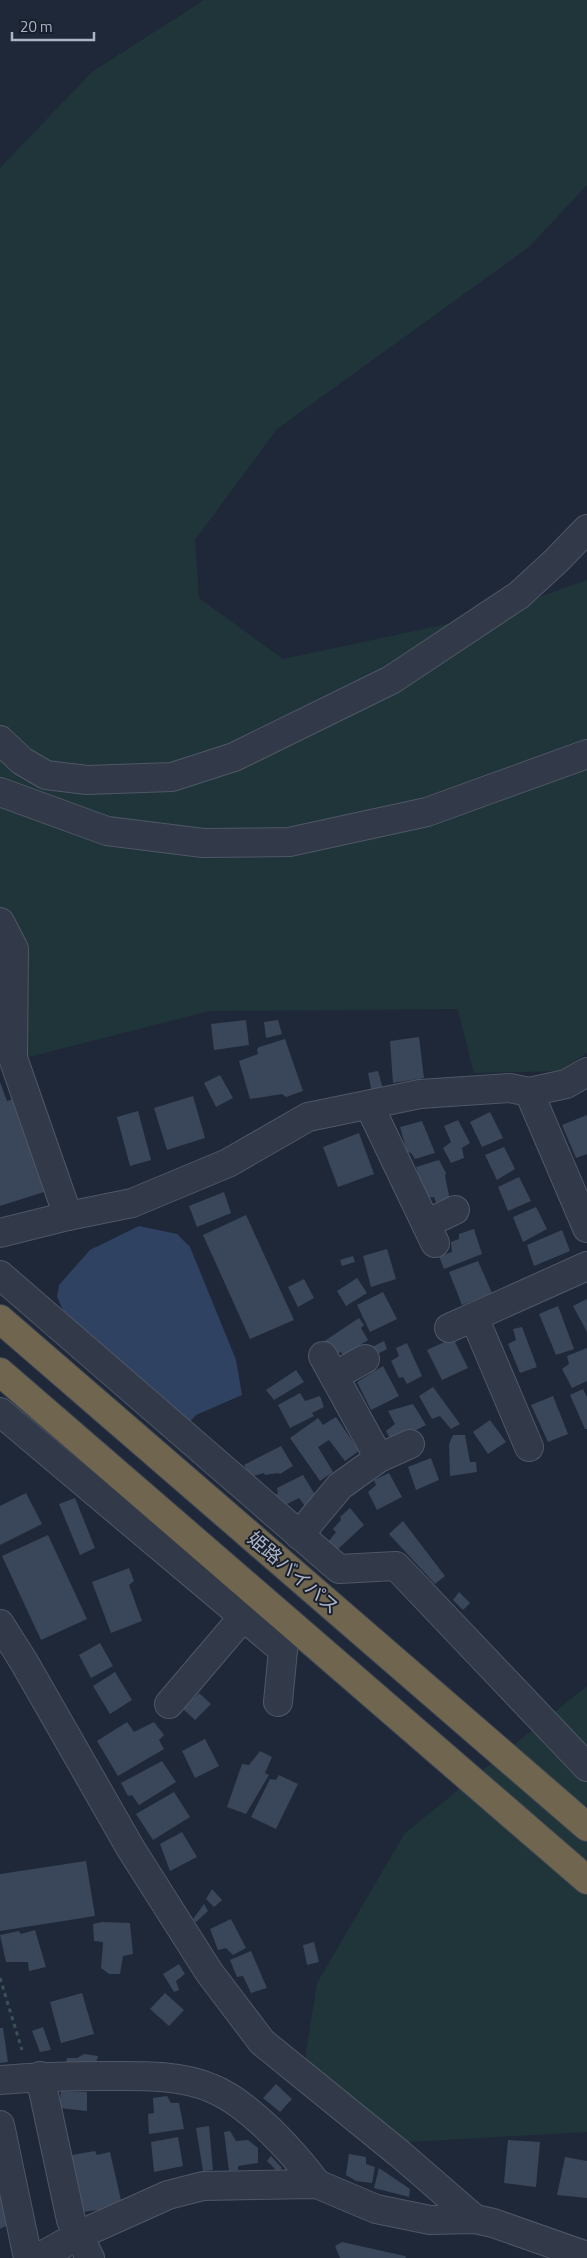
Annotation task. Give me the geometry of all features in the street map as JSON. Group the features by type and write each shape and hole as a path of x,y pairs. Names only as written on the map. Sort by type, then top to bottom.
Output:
{"highway":[{"name":"姫路バイパス","path":"0,1319 587,1827"},
{"path":"0,1372 587,1880"}],"street":[{"path":"0,740 22,761 46,775 87,780 172,777 234,757 391,680 518,595 556,561 587,529"},
{"path":"0,792 107,831 202,843 289,842 427,812 587,754"},
{"path":"0,922 14,949 13,1058 68,1216"},
{"path":"0,1233 68,1216 132,1203 228,1163 308,1118 429,1094 510,1088 530,1092 566,1084 587,1072"},
{"path":"530,1092 587,1228"},
{"path":"369,1105 431,1234 455,1210"},
{"path":"449,1328 587,1266"},
{"path":"0,1275 339,1569 396,1566 587,1767"},
{"path":"474,1316 529,1447"},
{"path":"365,1359 329,1366 379,1458"},
{"path":"0,1412 283,1650 278,1702"},
{"path":"299,1535 340,1486 379,1458 410,1444"},
{"path":"169,1704 244,1617"},
{"path":"0,1624 24,1662 131,1848 198,1956 262,2042 400,2154 475,2219"},
{"path":"0,2080 35,2077 159,2076 211,2088 244,2108 298,2158 317,2184"},
{"path":"35,2077 71,2220 84,2246"},
{"path":"0,2125 28,2258"},
{"path":"38,2258 84,2246 168,2195 203,2186 317,2184 376,2209 430,2220 475,2219 493,2223 587,2256"}],"path":[{"path":"0,1978 35,2077"}],"green space":[{"path":"204,0 587,0 587,185 529,247 277,429 195,540 199,598 283,659 485,616 587,580 587,1053 559,1071 474,1073 458,1009 210,1011 9,1062 0,1047 0,168 92,72"},
{"path":"587,1686 587,2132 392,2143 305,2059 317,1983 405,1833"}],"water":[{"path":"139,1226 177,1234 190,1247 236,1360 242,1395 196,1415 176,1437 93,1373 57,1297 59,1285 90,1250"}],"building":[{"path":"246,1020 249,1045 214,1050 211,1024"},
{"path":"278,1020 282,1034 266,1038 264,1022"},
{"path":"419,1037 424,1078 393,1083 390,1041"},
{"path":"285,1039 303,1091 286,1097 282,1094 250,1099 239,1061 258,1054 257,1049 259,1047"},
{"path":"378,1071 383,1089 372,1093 368,1073"},
{"path":"220,1075 233,1098 216,1107 204,1083"},
{"path":"0,1082 7,1101 20,1097 46,1189 44,1192 0,1206"},
{"path":"193,1096 205,1138 167,1150 154,1108"},
{"path":"138,1111 151,1160 130,1166 117,1117"},
{"path":"490,1112 503,1138 482,1147 470,1122"},
{"path":"587,1115 587,1154 576,1158 562,1125"},
{"path":"458,1120 470,1143 462,1148 464,1158 451,1163 443,1148 451,1142 444,1126"},
{"path":"422,1121 435,1153 415,1159 411,1153 407,1152 400,1127"},
{"path":"359,1133 374,1174 338,1187 323,1147"},
{"path":"504,1147 515,1169 497,1180 485,1155"},
{"path":"439,1160 446,1173 451,1205 438,1208 434,1197 427,1198 416,1167"},
{"path":"519,1177 531,1201 508,1211 498,1187"},
{"path":"224,1192 231,1213 197,1227 189,1206"},
{"path":"536,1207 547,1229 523,1242 513,1217"},
{"path":"246,1215 294,1320 250,1339 203,1235"},
{"path":"474,1229 482,1254 444,1269 439,1256 452,1252 451,1242 459,1239 459,1234"},
{"path":"562,1230 570,1251 534,1266 527,1245"},
{"path":"387,1249 396,1279 371,1287 363,1256"},
{"path":"353,1256 355,1262 342,1266 340,1260"},
{"path":"478,1261 492,1293 462,1305 449,1272"},
{"path":"357,1278 367,1293 346,1306 337,1291"},
{"path":"304,1279 314,1298 298,1307 288,1287"},
{"path":"383,1292 397,1319 370,1332 357,1305"},
{"path":"587,1299 587,1332 573,1306"},
{"path":"558,1306 574,1349 556,1355 539,1314"},
{"path":"359,1318 364,1325 361,1328 368,1340 344,1355 340,1352 337,1355 317,1346"},
{"path":"522,1327 537,1367 520,1373 508,1344 516,1340 513,1329"},
{"path":"453,1338 468,1368 442,1380 427,1350"},
{"path":"384,1341 387,1349 372,1357 368,1349"},
{"path":"407,1343 422,1376 407,1384 403,1377 399,1378 391,1361 399,1356 396,1348"},
{"path":"587,1348 587,1381 572,1388 562,1369 569,1364 567,1356"},
{"path":"383,1366 399,1396 371,1410 357,1382"},
{"path":"296,1370 304,1382 274,1400 266,1390"},
{"path":"433,1387 460,1424 451,1429 440,1416 432,1419 419,1396"},
{"path":"583,1389 587,1397 587,1429 585,1429 570,1395"},
{"path":"300,1393 305,1401 320,1396 324,1407 312,1413 314,1416 290,1428 278,1405"},
{"path":"553,1396 568,1434 548,1442 531,1405"},
{"path":"413,1404 426,1425 392,1442 386,1431 395,1424 388,1411"},
{"path":"336,1417 359,1451 345,1461 329,1440 318,1447 333,1472 320,1481 290,1438 318,1418 323,1425"},
{"path":"490,1420 506,1442 488,1454 473,1432"},
{"path":"453,1435 465,1435 470,1462 476,1462 477,1472 450,1476 449,1444"},
{"path":"281,1446 293,1466 280,1474 265,1475 264,1473 250,1477 244,1465"},
{"path":"431,1458 439,1480 416,1490 408,1467"},
{"path":"389,1473 402,1497 377,1510 368,1492 376,1485 374,1480"},
{"path":"303,1475 317,1498 305,1506 299,1498 281,1507 274,1496 278,1493 277,1488"},
{"path":"26,1493 42,1524 0,1545 0,1506"},
{"path":"75,1498 95,1548 80,1555 59,1504"},
{"path":"350,1508 364,1525 337,1550 329,1541 336,1532 333,1529 341,1520 340,1517"},
{"path":"403,1521 445,1576 435,1584 389,1534"},
{"path":"48,1535 87,1619 41,1640 2,1556"},
{"path":"129,1568 134,1581 129,1585 142,1621 111,1633 92,1582"},
{"path":"459,1592 470,1603 463,1610 453,1600"},
{"path":"100,1643 113,1666 91,1678 79,1655"},
{"path":"115,1672 132,1700 110,1714 93,1686"},
{"path":"199,1693 211,1704 195,1720 183,1709"},
{"path":"127,1722 134,1732 154,1722 164,1735 159,1740 164,1749 118,1776 97,1741"},
{"path":"205,1739 219,1766 195,1778 182,1751"},
{"path":"260,1751 272,1757 265,1773 269,1775 246,1814 227,1807 242,1764 249,1765"},
{"path":"162,1761 176,1782 139,1805 132,1795 128,1796 121,1783"},
{"path":"279,1775 298,1784 276,1829 251,1817 270,1779 276,1780"},
{"path":"174,1792 190,1817 153,1840 136,1814"},
{"path":"182,1832 197,1857 170,1871 160,1844"},
{"path":"86,1861 95,1916 0,1931 0,1874"},
{"path":"212,1889 222,1900 214,1907 206,1899"},
{"path":"204,1904 208,1911 196,1922 193,1919"},
{"path":"231,1919 246,1948 233,1955 226,1948 218,1950 210,1929"},
{"path":"102,1922 130,1923 133,1954 123,1956 120,1974 109,1974 101,1968 103,1942 94,1941 93,1924"},
{"path":"35,1930 46,1967 29,1971 28,1962 6,1962 0,1935 19,1931 21,1934"},
{"path":"314,1942 319,1962 307,1965 303,1945"},
{"path":"251,1951 267,1988 251,1993 243,1976 237,1977 230,1960"},
{"path":"179,1964 185,1974 176,1981 179,1990 174,1992 163,1974"},
{"path":"82,1993 94,2034 61,2043 50,2002"},
{"path":"165,1993 184,2010 169,2026 150,2009"},
{"path":"43,2027 51,2050 40,2052 32,2031"},
{"path":"0,2028 3,2028 8,2062 0,2063"},
{"path":"84,2054 98,2056 94,2071 65,2067 67,2058 77,2058"},
{"path":"276,2084 292,2099 280,2112 263,2098"},
{"path":"61,2091 87,2092 87,2111 59,2108"},
{"path":"167,2096 171,2103 179,2103 184,2129 149,2134 148,2114 154,2113 153,2098"},
{"path":"209,2126 213,2170 203,2171 196,2128"},
{"path":"230,2131 236,2141 248,2140 258,2148 258,2163 238,2166 238,2170 229,2171 224,2132"},
{"path":"178,2137 183,2166 154,2172 151,2142"},
{"path":"508,2140 540,2142 536,2187 504,2183"},
{"path":"95,2151 97,2155 110,2152 121,2200 106,2209 82,2212 72,2155"},
{"path":"349,2154 366,2157 366,2164 375,2167 372,2183 356,2181 346,2175"},
{"path":"271,2156 282,2168 278,2172 267,2161"},
{"path":"565,2157 587,2161 587,2198 557,2195"},
{"path":"379,2168 410,2189 409,2197 374,2188"},
{"path":"0,2194 12,2223 0,2229"},
{"path":"342,2242 405,2256 406,2258 340,2258 335,2246"}]}
